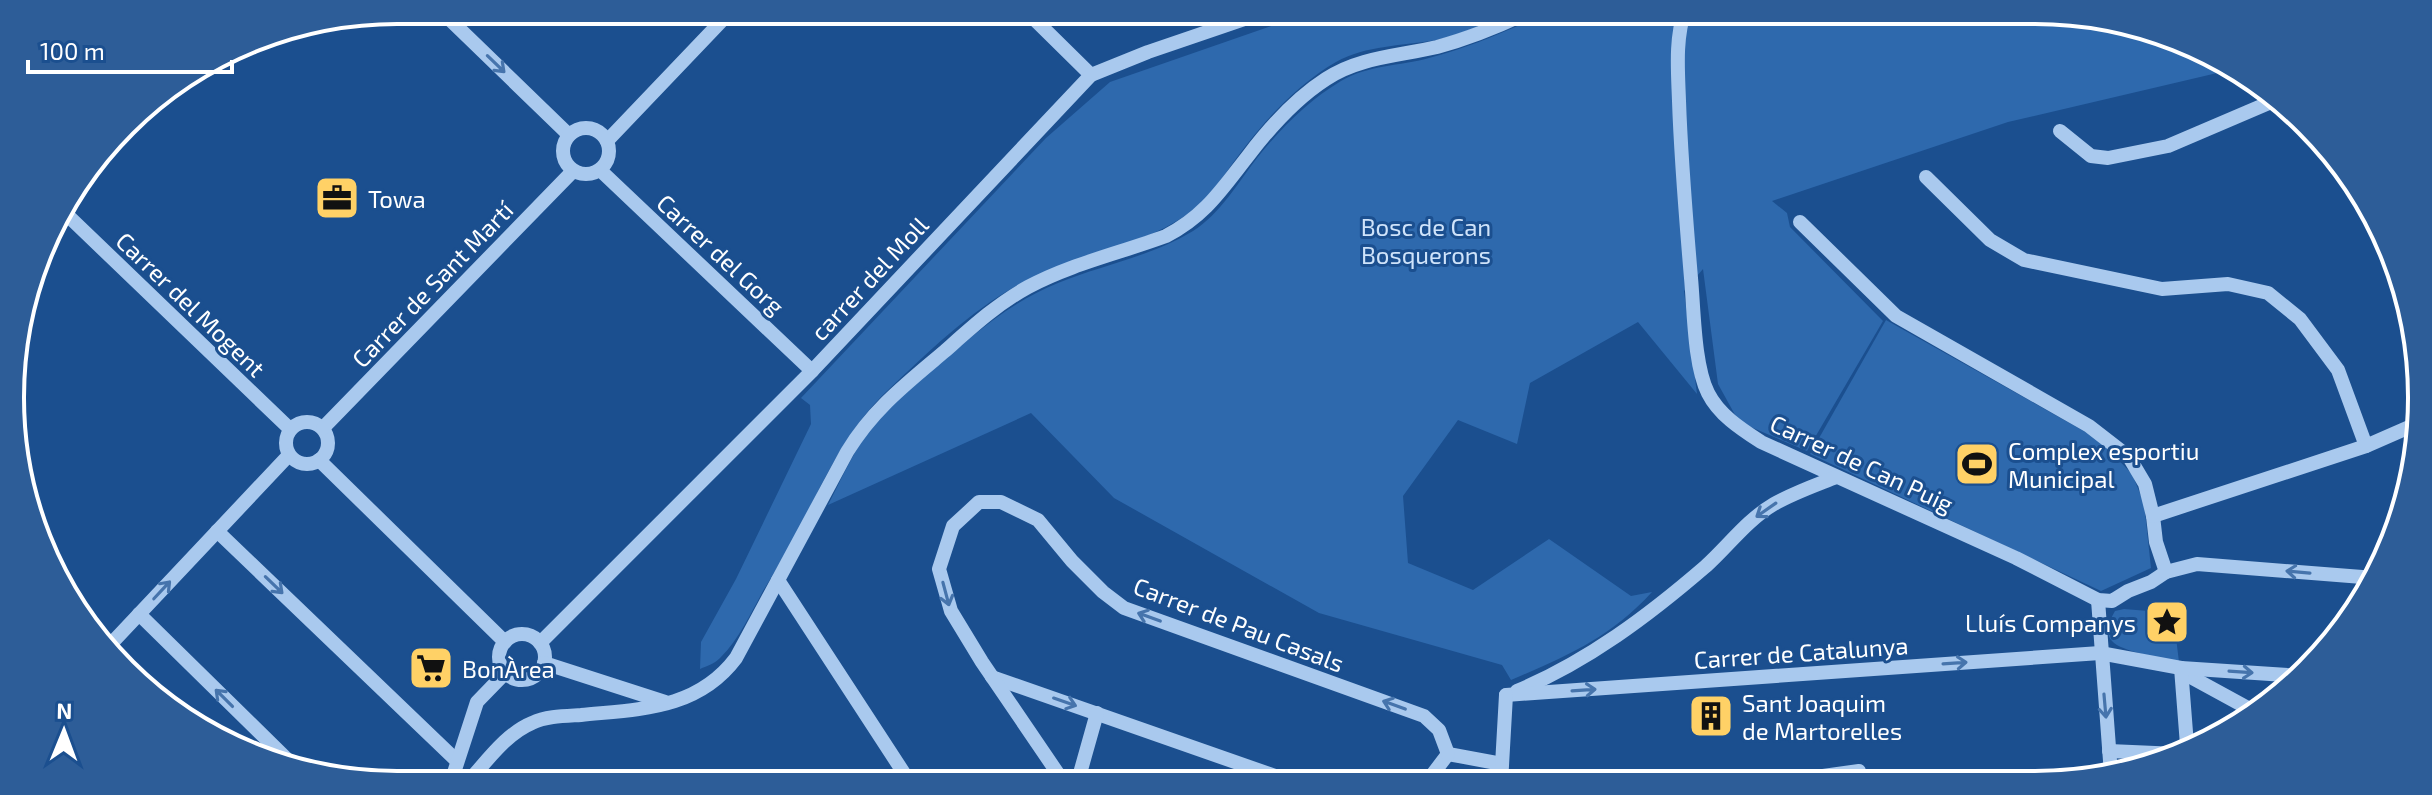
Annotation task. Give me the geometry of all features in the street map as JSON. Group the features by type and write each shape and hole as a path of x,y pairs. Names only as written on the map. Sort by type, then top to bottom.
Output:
{"street":[{"path":"454,24 569,135"},
{"path":"607,141 719,24"},
{"path":"1039,24 1091,75"},
{"name":"carrer del Moll","path":"540,643 812,371 1091,75 1230,24"},
{"path":"478,771 512,735 532,723 556,717 669,703 702,691 727,669 847,452 868,420 891,396 997,306 1061,272 1180,229 1206,210 1266,134 1292,107 1339,71 1362,62 1477,35 1502,24"},
{"name":"Carrer de Can Puig","path":"1683,24 1679,44 1681,162 1694,314 1703,378 1714,401 1737,426 1761,442 2016,558 2098,600"},
{"path":"2060,131 2091,156 2108,158 2168,146 2266,104"},
{"path":"591,128 599,131 607,141 609,158 600,170 592,174 573,171 563,156 563,147 569,135 576,130 591,128"},
{"name":"Carrer del Gorg","path":"600,170 812,371"},
{"name":"Carrer de Sant Martí","path":"323,428 573,171"},
{"path":"1926,177 1990,240 2024,260 2162,289 2228,284 2268,293 2300,319 2338,370 2366,446"},
{"name":"Carrer del Mogent","path":"70,218 290,429"},
{"path":"1800,222 1896,316 2089,426 2129,457 2145,484 2156,542 2166,572"},
{"path":"307,421 323,428 328,442 325,454 319,460 299,463 289,455 285,444 290,429 307,421"},
{"path":"2153,516 2366,446 2406,428"},
{"path":"114,641 289,455"},
{"path":"319,460 505,642"},
{"path":"1502,771 1506,695 1545,679 1600,649 1665,600 1775,503 1836,477"},
{"name":"Carrer de Pau Casals","path":"992,677 951,611 939,569 953,526 979,502 1001,502 1038,520 1072,561 1124,608 1424,716 1439,730 1448,754"},
{"path":"217,531 457,761"},
{"path":"2110,763 2098,600 2112,601 2166,572 2197,564 2362,577"},
{"path":"778,580 903,771"},
{"path":"139,614 279,752"},
{"path":"524,634 540,643 544,663 537,674 517,679 505,673 499,656 505,642 512,636 524,634"},
{"path":"2100,653 2181,668 2284,675"},
{"name":"Carrer de Catalunya","path":"1506,695 2100,653"},
{"path":"544,663 669,703"},
{"path":"2181,668 2189,676 2244,706"},
{"path":"2181,668 2186,738"},
{"path":"454,771 477,702 505,673"},
{"path":"992,677 1261,771"},
{"path":"992,677 1056,771"},
{"path":"1081,771 1097,713"},
{"path":"2109,751 2151,752"},
{"path":"1435,771 1448,754 1502,764"}],"green space":[{"path":"1277,24 1483,24 1436,40 1372,49 1336,62 1312,78 1277,109 1209,194 1177,221 1138,240 1034,277 994,299 956,328 887,391 861,420 831,467 739,634 719,659 700,669 701,642 736,579 811,424 810,405 801,398 1046,138 1110,82"},
{"name":"Bosc de Can Bosquerons","path":"1522,24 2059,25 2107,31 2155,44 2219,73 2008,122 1772,201 1787,213 1790,227 1883,321 1807,451 1739,422 1718,384 1703,269 1684,291 1697,394 1638,322 1530,383 1517,444 1458,420 1403,496 1408,563 1473,590 1549,539 1631,596 1652,592 1604,634 1569,654 1511,680 1502,665 1319,613 1114,498 1031,413 828,505 855,452 879,418 990,322 1040,291 1161,247 1193,231 1220,207 1285,126 1306,106 1341,81 1384,66 1418,61 1461,49"},
{"name":"Complex esportiu Municipal","path":"1886,320 2098,439 2132,474 2144,503 2151,568 2101,591 1810,454"},
{"path":"2115,611 2173,613 2179,662 2133,651 2112,641 2108,634 2110,622"}],"place":[{"name":"Towa","path":"337,198"},
{"name":"Complex esportiu Municipal","path":"1977,464"},
{"name":"Lluís Companys","path":"2167,622"},
{"name":"BonÀrea","path":"431,668"},
{"name":"Sant Joaquim de Martorelles","path":"1711,716"}]}
